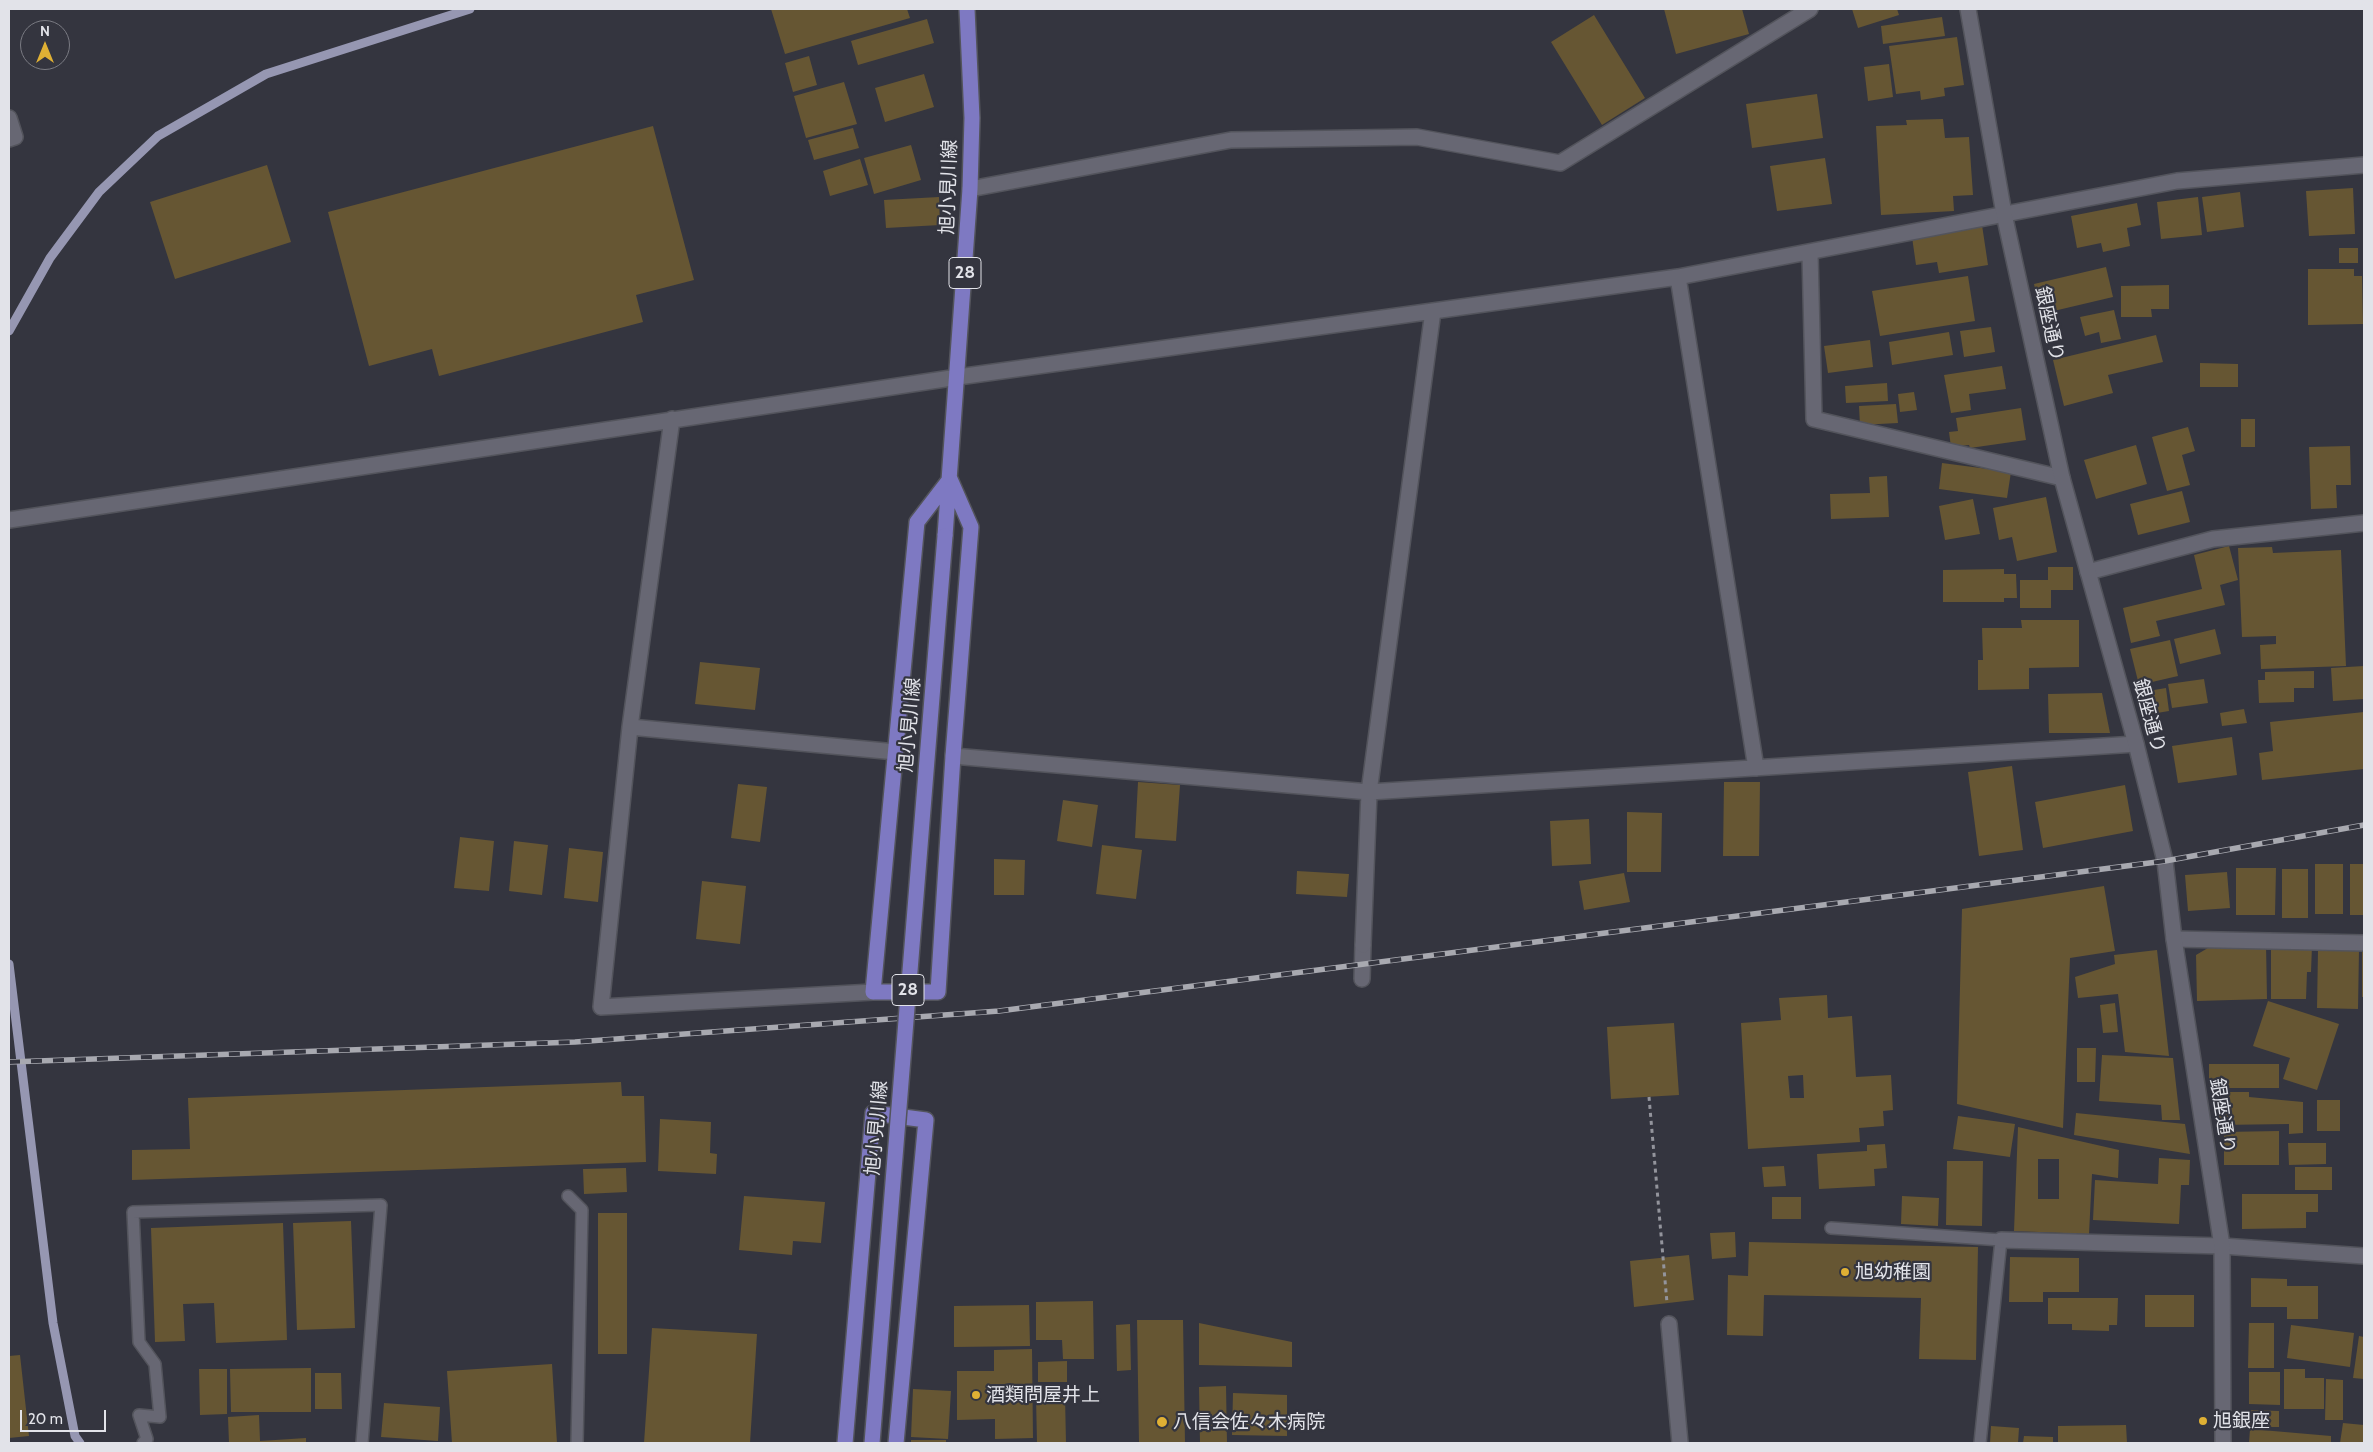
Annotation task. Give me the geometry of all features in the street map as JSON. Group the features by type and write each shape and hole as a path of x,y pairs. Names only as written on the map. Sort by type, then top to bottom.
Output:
{"main road":[{"name":"旭小見川線","path":"872,1443 958,377 970,189 972,118 967,9"},
{"path":"950,479 971,527 953,756 938,992 873,992 896,752 917,522 950,479"},
{"path":"845,1443 873,1113 926,1120 896,1443"}],"street":[{"path":"970,189 1231,140 1417,137 1560,163 1810,9"},
{"name":"銀座通り","path":"1968,9 2004,214 2062,478 2136,744 2165,861 2174,939 2222,1246 2223,1443"},
{"path":"9,118 15,137 9,139"},
{"path":"9,520 672,418 1678,277 2177,181 2364,165"},
{"path":"1810,253 1814,418 2062,478"},
{"path":"1678,277 1756,768"},
{"path":"1362,979 1369,792 1433,311"},
{"path":"672,418 630,727 601,1007 873,992"},
{"path":"2088,572 2213,539 2364,523"},
{"path":"630,727 896,752"},
{"path":"953,756 1369,792 2136,744"},
{"path":"2174,939 2364,943"},
{"path":"2001,1240 2222,1246 2364,1256"},
{"path":"1669,1324 1680,1443"}],"lane":[{"path":"568,1196 582,1210 577,1443"},
{"path":"143,1443 147,1439 140,1415 160,1417 155,1364 139,1342 133,1212 381,1205 362,1443"},
{"path":"1831,1228 2001,1240 1980,1443"}],"path":[{"path":"1649,1096 1667,1303"}],"building":[{"path":"771,9 907,9 910,18 785,54"},
{"path":"1664,9 1742,9 1749,34 1676,54"},
{"path":"1852,9 1897,9 1899,15 1858,28"},
{"path":"1594,15 1645,98 1602,125 1551,42"},
{"path":"1942,17 1945,36 1883,44 1881,26"},
{"path":"927,19 934,43 858,65 851,41"},
{"path":"1957,37 1964,85 1944,88 1945,96 1921,100 1920,91 1896,94 1889,46"},
{"path":"809,56 817,85 793,92 785,63"},
{"path":"1889,64 1893,97 1868,101 1864,67"},
{"path":"924,74 934,107 885,122 875,88"},
{"path":"844,82 857,124 806,138 794,96"},
{"path":"1817,94 1823,138 1752,148 1746,104"},
{"path":"1943,119 1945,138 1969,137 1973,195 1953,196 1954,211 1881,215 1876,126 1907,125 1906,120"},
{"path":"653,126 694,280 636,295 643,322 439,376 432,349 369,366 328,212"},
{"path":"853,128 859,148 814,160 808,140"},
{"path":"911,145 921,180 874,194 864,158"},
{"path":"1825,158 1832,204 1777,211 1770,166"},
{"path":"860,159 868,185 830,196 823,171"},
{"path":"267,165 291,242 175,279 150,202"},
{"path":"2353,188 2355,234 2309,236 2306,191"},
{"path":"2240,192 2244,227 2207,232 2202,197"},
{"path":"939,197 940,225 886,228 884,200"},
{"path":"2198,197 2202,235 2161,239 2157,202"},
{"path":"2137,203 2141,225 2127,228 2130,246 2103,252 2101,243 2077,248 2071,216"},
{"path":"1982,225 1988,265 1939,273 1937,262 1916,265 1912,237"},
{"path":"2339,248 2358,248 2358,263 2339,263"},
{"path":"2106,267 2113,297 2041,314 2034,284"},
{"path":"2308,269 2354,269 2354,276 2362,276 2363,324 2308,325"},
{"path":"1968,276 1975,321 1880,336 1872,291"},
{"path":"2169,285 2169,309 2151,309 2152,317 2121,317 2121,286"},
{"path":"2114,310 2121,339 2101,343 2099,332 2085,336 2080,317"},
{"path":"1991,327 1995,352 1964,357 1960,331"},
{"path":"1949,332 1953,355 1892,365 1889,342"},
{"path":"2156,335 2163,362 2108,375 2113,393 2064,406 2053,360"},
{"path":"1870,340 1873,367 1828,373 1824,346"},
{"path":"2200,363 2238,364 2238,387 2200,387"},
{"path":"2002,366 2006,389 1969,394 1971,410 1951,413 1944,375"},
{"path":"1887,383 1888,401 1846,403 1845,386"},
{"path":"1914,392 1917,410 1900,412 1898,394"},
{"path":"1896,404 1898,423 1860,425 1859,406"},
{"path":"2021,408 2026,440 1970,448 1969,445 1951,447 1949,432 1958,431 1956,418"},
{"path":"2241,419 2255,419 2255,447 2241,447"},
{"path":"2188,427 2195,451 2182,455 2190,485 2167,491 2152,437"},
{"path":"2136,445 2147,484 2096,499 2084,460"},
{"path":"2350,446 2351,485 2336,485 2337,508 2311,509 2309,447"},
{"path":"1942,463 2011,472 2007,498 1939,489"},
{"path":"1887,476 1889,517 1831,519 1830,494 1870,493 1869,477"},
{"path":"2182,491 2190,522 2138,535 2130,504"},
{"path":"2046,497 2057,552 2017,561 2012,537 1999,540 1993,508"},
{"path":"1973,499 1980,534 1945,540 1939,506"},
{"path":"2229,546 2238,580 2220,585 2225,605 2156,621 2160,636 2131,643 2123,608 2202,589 2194,555"},
{"path":"2272,547 2273,553 2341,550 2346,666 2261,669 2260,645 2276,644 2276,636 2242,637 2238,548"},
{"path":"2048,567 2073,567 2073,590 2051,590 2051,608 2020,608 2020,580 2048,580"},
{"path":"2004,569 2004,574 2016,574 2017,598 2004,598 2004,602 1943,602 1943,570"},
{"path":"2021,620 2079,620 2079,667 2029,668 2029,689 1978,690 1978,660 1983,660 1982,628 2022,628"},
{"path":"2215,629 2221,654 2180,664 2174,639"},
{"path":"2170,640 2178,676 2139,685 2130,649"},
{"path":"700,662 760,668 755,710 695,704"},
{"path":"2364,666 2364,699 2333,701 2331,668"},
{"path":"2314,671 2314,688 2294,688 2294,702 2259,703 2258,680 2265,680 2265,672"},
{"path":"2204,679 2208,703 2172,708 2168,684"},
{"path":"2166,688 2169,711 2145,715 2142,692"},
{"path":"2102,693 2110,733 2049,733 2048,694"},
{"path":"2244,709 2247,723 2222,726 2220,713"},
{"path":"2364,712 2364,769 2262,780 2259,753 2273,751 2270,722"},
{"path":"2232,737 2237,775 2178,783 2172,746"},
{"path":"2012,766 2023,850 1979,856 1968,772"},
{"path":"1138,782 1180,785 1176,841 1135,838"},
{"path":"1724,782 1760,782 1759,856 1723,856"},
{"path":"738,784 767,787 760,842 731,838"},
{"path":"2125,785 2133,831 2043,848 2035,802"},
{"path":"1063,800 1098,805 1092,847 1057,841"},
{"path":"1627,812 1662,813 1661,872 1627,872"},
{"path":"1589,819 1591,864 1552,866 1550,821"},
{"path":"460,837 494,841 489,891 454,888"},
{"path":"514,841 548,845 542,895 509,891"},
{"path":"1102,845 1142,850 1136,899 1096,894"},
{"path":"569,848 603,852 598,902 564,898"},
{"path":"994,859 1025,860 1024,895 994,895"},
{"path":"2315,864 2343,864 2343,914 2315,914"},
{"path":"2350,864 2364,864 2364,915 2350,915"},
{"path":"2236,868 2276,868 2275,915 2236,915"},
{"path":"2282,869 2308,869 2308,918 2282,918"},
{"path":"1297,871 1349,874 1347,897 1296,894"},
{"path":"2227,872 2230,908 2188,911 2185,875"},
{"path":"1624,873 1630,902 1584,910 1579,881"},
{"path":"702,881 746,886 740,944 696,939"},
{"path":"2104,886 2115,951 2070,958 2063,1128 1957,1104 1962,909"},
{"path":"2266,944 2267,999 2197,1001 2196,955 2213,945"},
{"path":"2271,946 2312,946 2311,972 2307,972 2306,999 2271,999"},
{"path":"2362,949 2364,949 2364,997 2362,997"},
{"path":"2157,950 2169,1056 2125,1052 2118,994 2078,998 2075,977 2115,964 2114,955"},
{"path":"2318,950 2359,950 2358,1009 2317,1008"},
{"path":"1827,995 1828,1018 1852,1016 1856,1077 1891,1075 1893,1110 1883,1111 1884,1126 1859,1128 1860,1142 1748,1149 1741,1023 1781,1020 1779,998","holes":["1803,1075 1804,1098 1790,1098 1788,1076"]},
{"path":"2268,1001 2339,1024 2317,1090 2283,1079 2290,1058 2253,1046"},
{"path":"2115,1003 2118,1032 2103,1033 2100,1005"},
{"path":"1674,1023 1679,1095 1611,1099 1607,1027"},
{"path":"2077,1048 2096,1048 2095,1082 2077,1082"},
{"path":"2102,1055 2173,1058 2180,1120 2162,1120 2161,1105 2099,1101"},
{"path":"2209,1064 2279,1064 2279,1088 2209,1088"},
{"path":"621,1082 622,1096 644,1096 646,1162 132,1180 132,1150 190,1149 188,1098"},
{"path":"2219,1092 2249,1092 2249,1097 2303,1102 2303,1133 2289,1134 2289,1124 2219,1125"},
{"path":"2317,1100 2340,1100 2340,1131 2317,1131"},
{"path":"2076,1113 2185,1124 2190,1154 2074,1135"},
{"path":"1958,1116 2015,1124 2010,1157 1953,1149"},
{"path":"660,1119 711,1122 710,1153 717,1154 716,1174 658,1171"},
{"path":"2018,1127 2119,1150 2118,1178 2092,1174 2089,1234 2014,1231","holes":["2038,1159 2059,1159 2059,1199 2038,1199"]},
{"path":"2279,1131 2279,1165 2224,1165 2224,1132"},
{"path":"2288,1143 2326,1143 2326,1164 2289,1165"},
{"path":"1885,1144 1887,1168 1874,1169 1875,1186 1819,1189 1817,1154 1867,1151 1867,1145"},
{"path":"2159,1158 2190,1160 2189,1185 2181,1185 2179,1224 2093,1220 2095,1180 2158,1184"},
{"path":"1947,1161 1983,1161 1982,1226 1946,1225"},
{"path":"1784,1166 1786,1186 1764,1187 1762,1167"},
{"path":"2295,1167 2332,1167 2332,1190 2295,1190"},
{"path":"626,1168 627,1192 584,1194 583,1169"},
{"path":"2242,1194 2318,1194 2318,1212 2306,1212 2306,1228 2242,1229"},
{"path":"744,1196 825,1202 821,1243 793,1241 792,1255 739,1250"},
{"path":"1902,1196 1939,1198 1938,1226 1901,1224"},
{"path":"1772,1197 1801,1197 1801,1219 1772,1219"},
{"path":"598,1213 627,1213 627,1354 598,1354"},
{"path":"351,1221 355,1328 297,1330 293,1223"},
{"path":"283,1223 287,1340 216,1343 214,1303 183,1304 185,1341 155,1342 151,1228"},
{"path":"1735,1232 1736,1257 1712,1259 1710,1233"},
{"path":"1749,1242 1978,1247 1976,1360 1919,1359 1921,1298 1764,1295 1763,1336 1727,1335 1728,1275 1748,1276"},
{"path":"1689,1255 1694,1300 1634,1307 1630,1261"},
{"path":"2010,1257 2079,1258 2079,1292 2043,1292 2043,1302 2009,1302"},
{"path":"2251,1278 2287,1279 2287,1286 2318,1286 2318,1319 2287,1319 2287,1307 2251,1307"},
{"path":"2145,1295 2194,1295 2194,1327 2145,1327"},
{"path":"2048,1298 2118,1298 2117,1325 2109,1325 2109,1331 2072,1330 2072,1324 2048,1324"},
{"path":"1093,1301 1094,1359 1063,1359 1062,1340 1036,1340 1036,1302"},
{"path":"1029,1305 1030,1346 954,1347 954,1306"},
{"path":"1137,1320 1183,1320 1185,1443 1139,1443"},
{"path":"1199,1323 1292,1342 1292,1367 1199,1365"},
{"path":"2249,1323 2274,1323 2274,1368 2248,1368"},
{"path":"1130,1324 1131,1370 1117,1371 1116,1325"},
{"path":"2291,1325 2354,1333 2350,1367 2287,1358"},
{"path":"652,1328 757,1334 750,1443 644,1443"},
{"path":"2359,1336 2364,1337 2364,1379 2353,1378"},
{"path":"1032,1349 1033,1438 995,1439 995,1419 957,1420 957,1371 994,1371 994,1350"},
{"path":"20,1355 29,1436 9,1438 9,1356"},
{"path":"1067,1361 1067,1382 1038,1382 1038,1362"},
{"path":"552,1364 557,1443 452,1443 447,1371"},
{"path":"311,1368 311,1412 231,1412 230,1369"},
{"path":"199,1369 227,1369 227,1414 200,1415"},
{"path":"2284,1369 2305,1369 2305,1378 2324,1378 2324,1409 2284,1409"},
{"path":"2249,1372 2280,1372 2280,1405 2249,1404"},
{"path":"315,1373 341,1373 342,1409 315,1409"},
{"path":"2326,1379 2343,1380 2343,1420 2325,1420"},
{"path":"1226,1386 1227,1443 1200,1443 1199,1387"},
{"path":"913,1389 951,1391 948,1439 911,1437"},
{"path":"1233,1393 1287,1395 1287,1436 1232,1435"},
{"path":"1065,1396 1066,1443 1037,1443 1036,1397"},
{"path":"384,1403 440,1407 438,1441 381,1437"},
{"path":"2248,1410 2279,1411 2279,1427 2248,1427"},
{"path":"259,1415 260,1441 306,1438 306,1443 229,1443 228,1417"},
{"path":"2343,1423 2364,1425 2364,1443 2340,1443"},
{"path":"2126,1425 2127,1443 2058,1443 2058,1426"},
{"path":"1991,1426 2019,1428 2018,1443 1990,1443"},
{"path":"2250,1429 2331,1436 2331,1443 2249,1443"},
{"path":"2024,1436 2053,1437 2053,1443 2023,1443"},
{"path":"911,1440 946,1440 946,1443 911,1443"}],"waterway":[{"path":"9,331 50,258 99,192 158,136 266,74 470,9"},
{"path":"9,964 53,1323 75,1436 80,1443"}],"railway":[{"path":"9,1062 575,1042 999,1011 2165,861 2364,825"}],"place":[{"name":"旭幼稚園","path":"1845,1272"},
{"name":"酒類問屋井上","path":"976,1395"},
{"name":"旭銀座","path":"2203,1421"},
{"name":"八信会佐々木病院","path":"1162,1422"}]}
